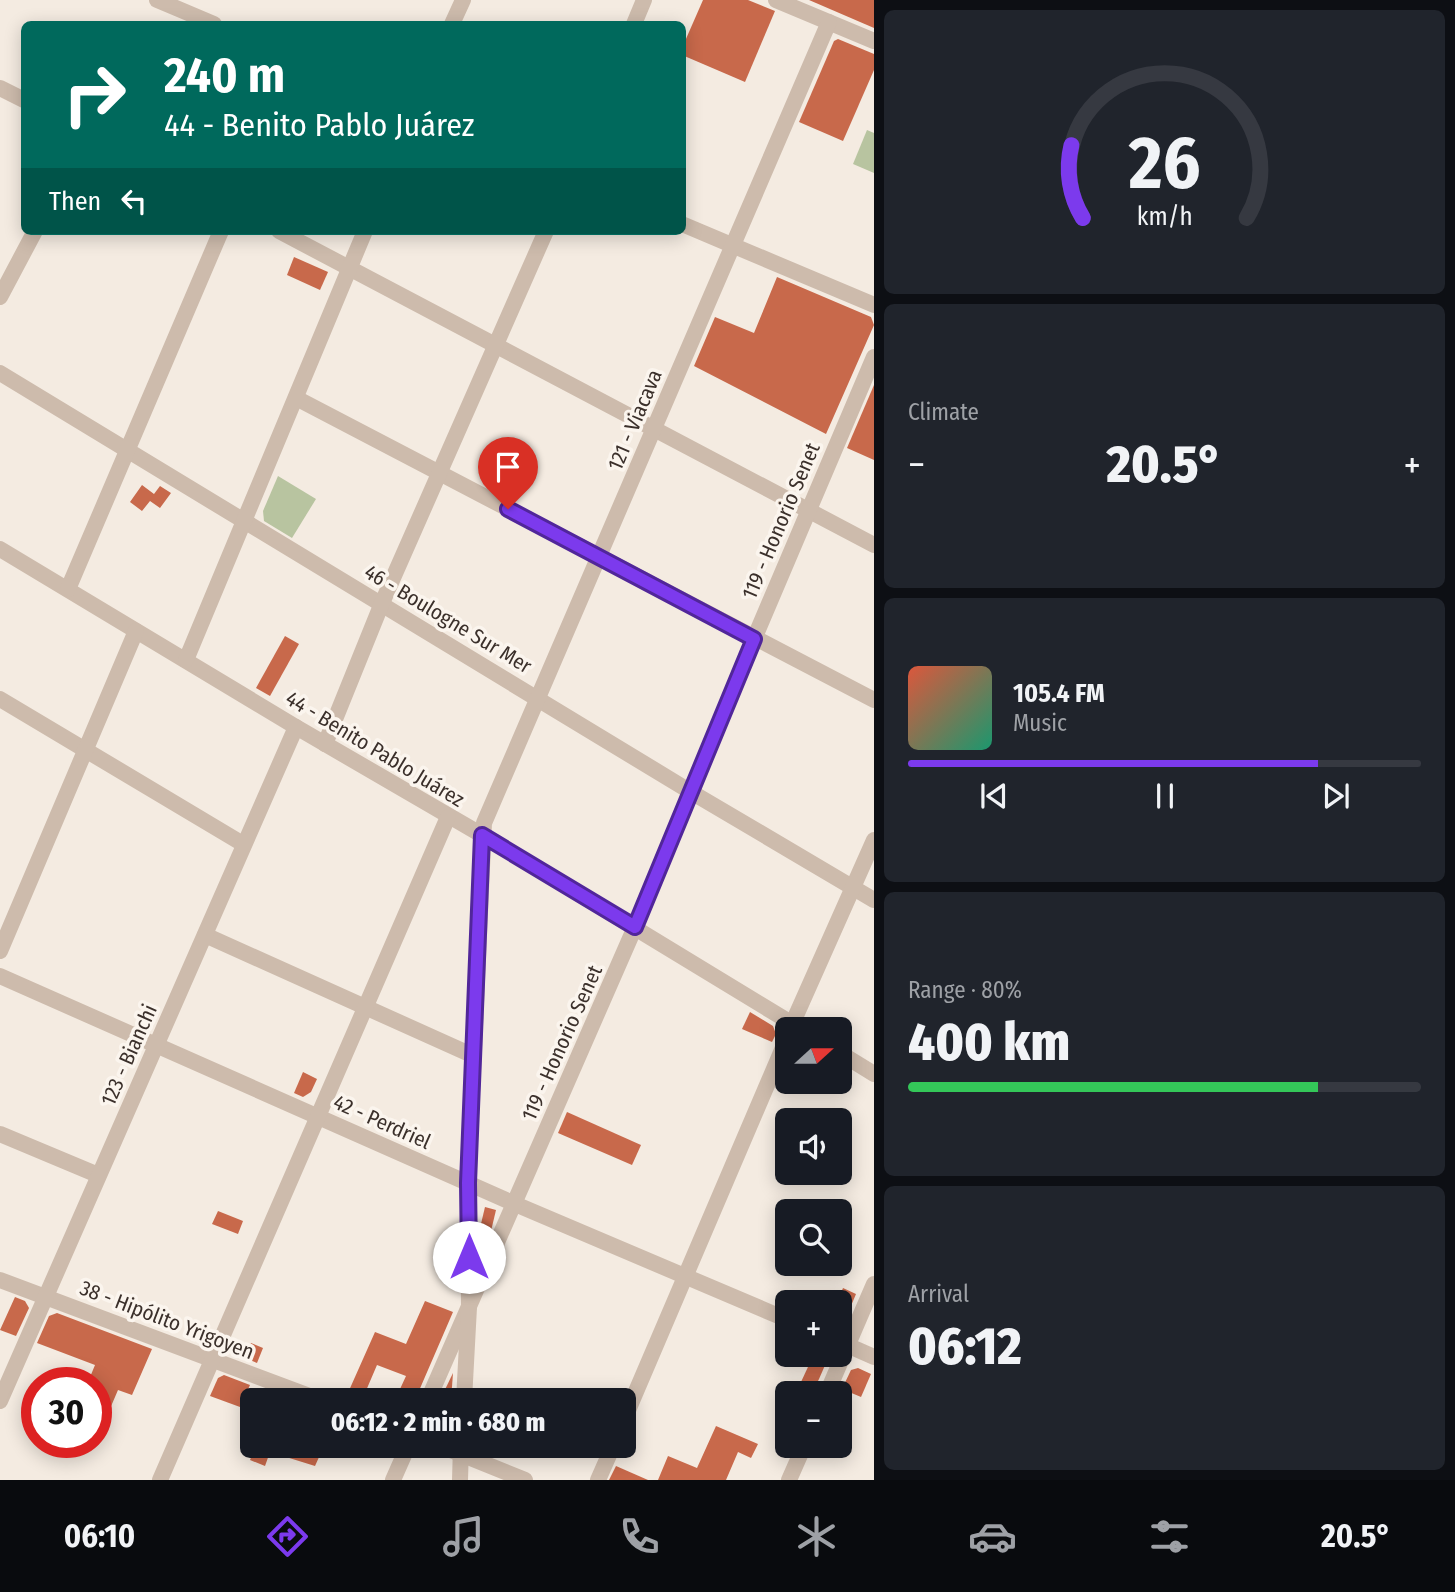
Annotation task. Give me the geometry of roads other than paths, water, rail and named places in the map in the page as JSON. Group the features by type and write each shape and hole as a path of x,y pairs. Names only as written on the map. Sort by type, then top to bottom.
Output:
{"street":[{"path":"157,0 207,21"},
{"path":"453,21 463,0"},
{"path":"635,21 644,0"},
{"path":"776,0 874,41"},
{"name":"121 - Viacava","path":"465,1388 470,1307 468,1183 484,823 828,22"},
{"path":"0,88 21,98"},
{"path":"686,226 874,305"},
{"path":"0,297 33,235"},
{"path":"68,590 219,235"},
{"path":"287,235 494,347 874,545"},
{"path":"186,660 363,235"},
{"path":"324,744 382,603 544,235"},
{"name":"119 - Honorio Senet","path":"433,1388 635,927 874,357"},
{"name":"46 - Boulogne Sur Mer","path":"0,373 874,900"},
{"path":"296,398 874,700"},
{"name":"44 - Benito Pablo Juárez","path":"0,550 635,927 775,1018"},
{"path":"0,951 136,631"},
{"path":"0,699 243,844"},
{"name":"123 - Bianchi","path":"0,1401 296,727"},
{"path":"160,1480 448,817"},
{"path":"798,1017 874,840"},
{"path":"205,935 474,1056"},
{"name":"42 - Perdriel","path":"0,976 515,1204 775,1315"},
{"path":"852,1060 874,1074"},
{"path":"636,1392 775,1072"},
{"path":"0,1134 98,1175"},
{"name":"38 - Hipólito Yrigoyen","path":"0,1280 288,1388"},
{"path":"852,1328 874,1284"},
{"path":"852,1347 874,1357"},
{"path":"393,1480 403,1458"},
{"path":"460,1480 461,1458"},
{"path":"480,1458 525,1480"},
{"path":"598,1480 608,1458"},
{"path":"789,1480 799,1458"}]}
